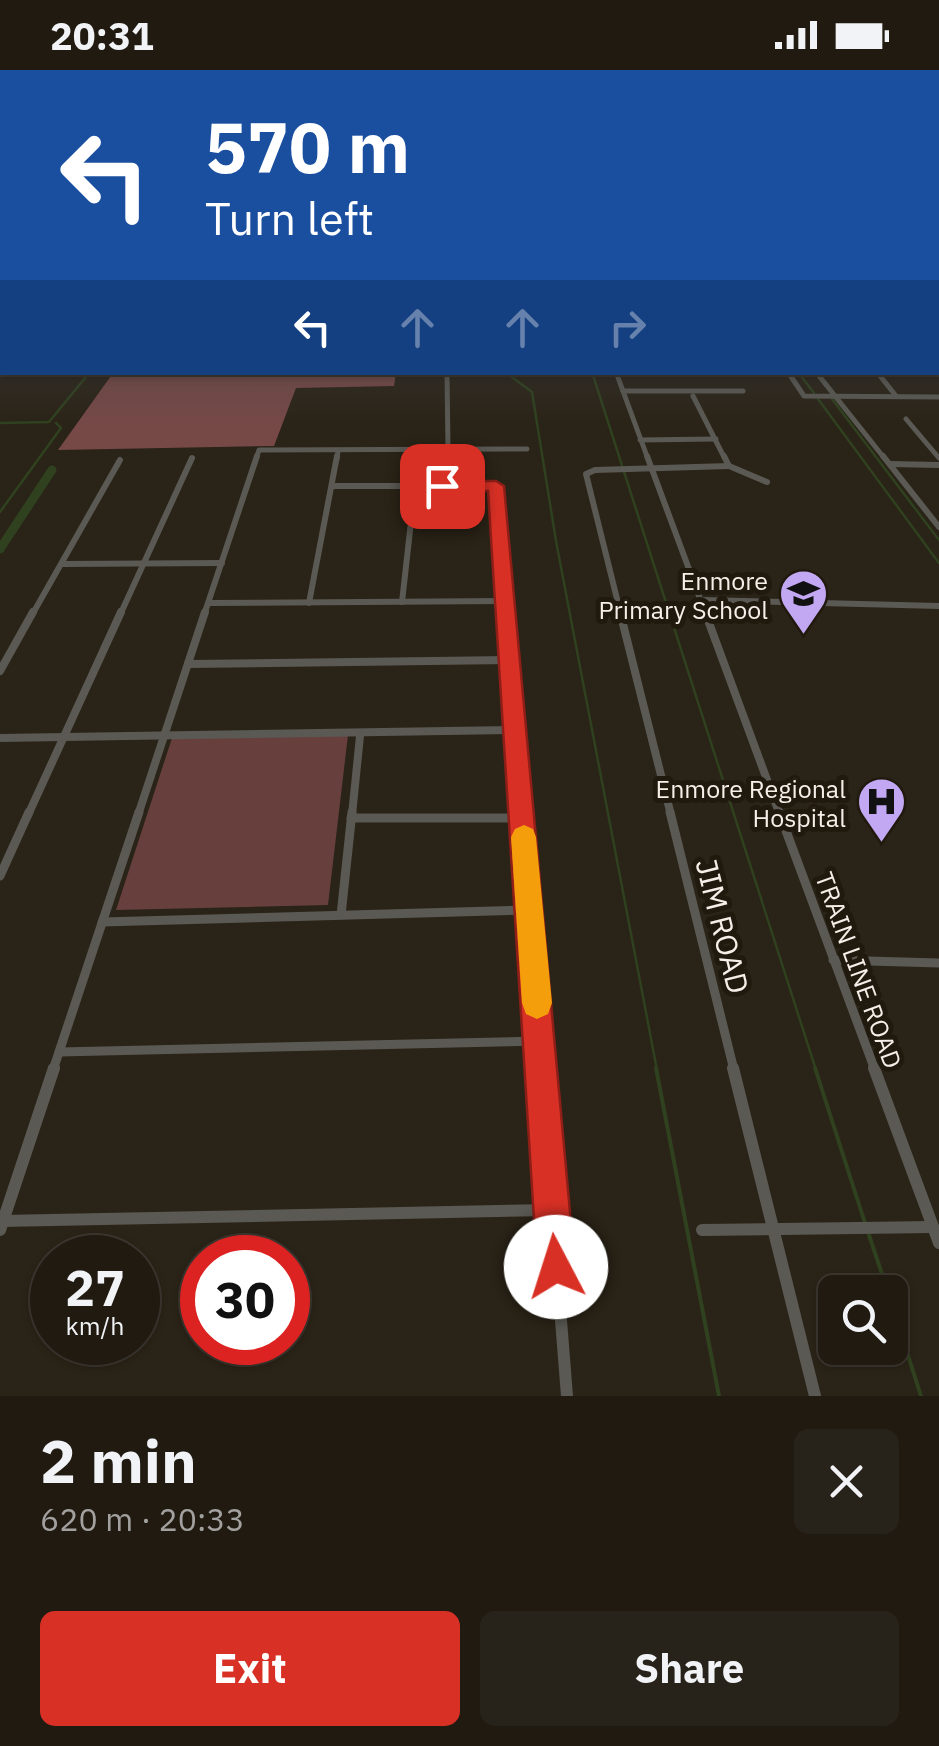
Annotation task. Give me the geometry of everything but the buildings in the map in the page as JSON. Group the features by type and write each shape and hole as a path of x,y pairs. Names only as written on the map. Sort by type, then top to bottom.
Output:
{"street":[{"path":"447,375 448,450"},
{"name":"TRAIN LINE ROAD","path":"617,375 939,1243"},
{"path":"790,375 804,396 939,397"},
{"path":"818,375 939,527"},
{"path":"878,375 896,396"},
{"path":"623,391 744,392"},
{"path":"693,396 729,466 767,482"},
{"path":"906,419 939,461"},
{"path":"640,440 716,440"},
{"path":"527,449 259,450 1,1224 551,1210"},
{"path":"309,604 338,451"},
{"path":"0,876 192,458"},
{"path":"0,672 120,460"},
{"path":"890,464 939,461"},
{"name":"JIM ROAD","path":"729,466 586,474 814,1396"},
{"path":"332,486 496,486 567,1396"},
{"path":"402,602 416,486"},
{"path":"62,564 222,562"},
{"path":"701,600 939,606"},
{"path":"211,603 505,601"},
{"path":"188,664 510,660"},
{"path":"0,738 360,736 515,730"},
{"path":"341,915 360,736"},
{"path":"351,818 522,818"},
{"path":"102,922 530,910"},
{"path":"833,960 939,963"},
{"path":"59,1052 540,1040"},
{"path":"702,1230 933,1227"}],"shaded area":[{"path":"111,375 396,375 394,386 296,388 274,446 58,450"},
{"path":"348,735 328,905 116,910 172,738"}],"waterway":[{"path":"0,423 49,422 88,375"},
{"path":"509,375 532,392 556,541 657,1070"},
{"path":"593,375 816,1070"},
{"path":"800,375 814,393"},
{"path":"818,399 939,563"},
{"path":"832,399 939,540"},
{"path":"0,512 61,428 56,423"},
{"path":"0,549 52,470"},
{"path":"656,1068 719,1396"},
{"path":"815,1068 865,1223"},
{"path":"869,1235 882,1275"},
{"path":"908,1355 921,1396"}],"slow traffic":[{"path":"524,837 537,1003"}],"place":[{"name":"Enmore Primary School","path":"803,636"},
{"name":"Enmore Regional Hospital","path":"881,844"}],"route":[{"path":"442,486 496,486 556,1267"}]}
